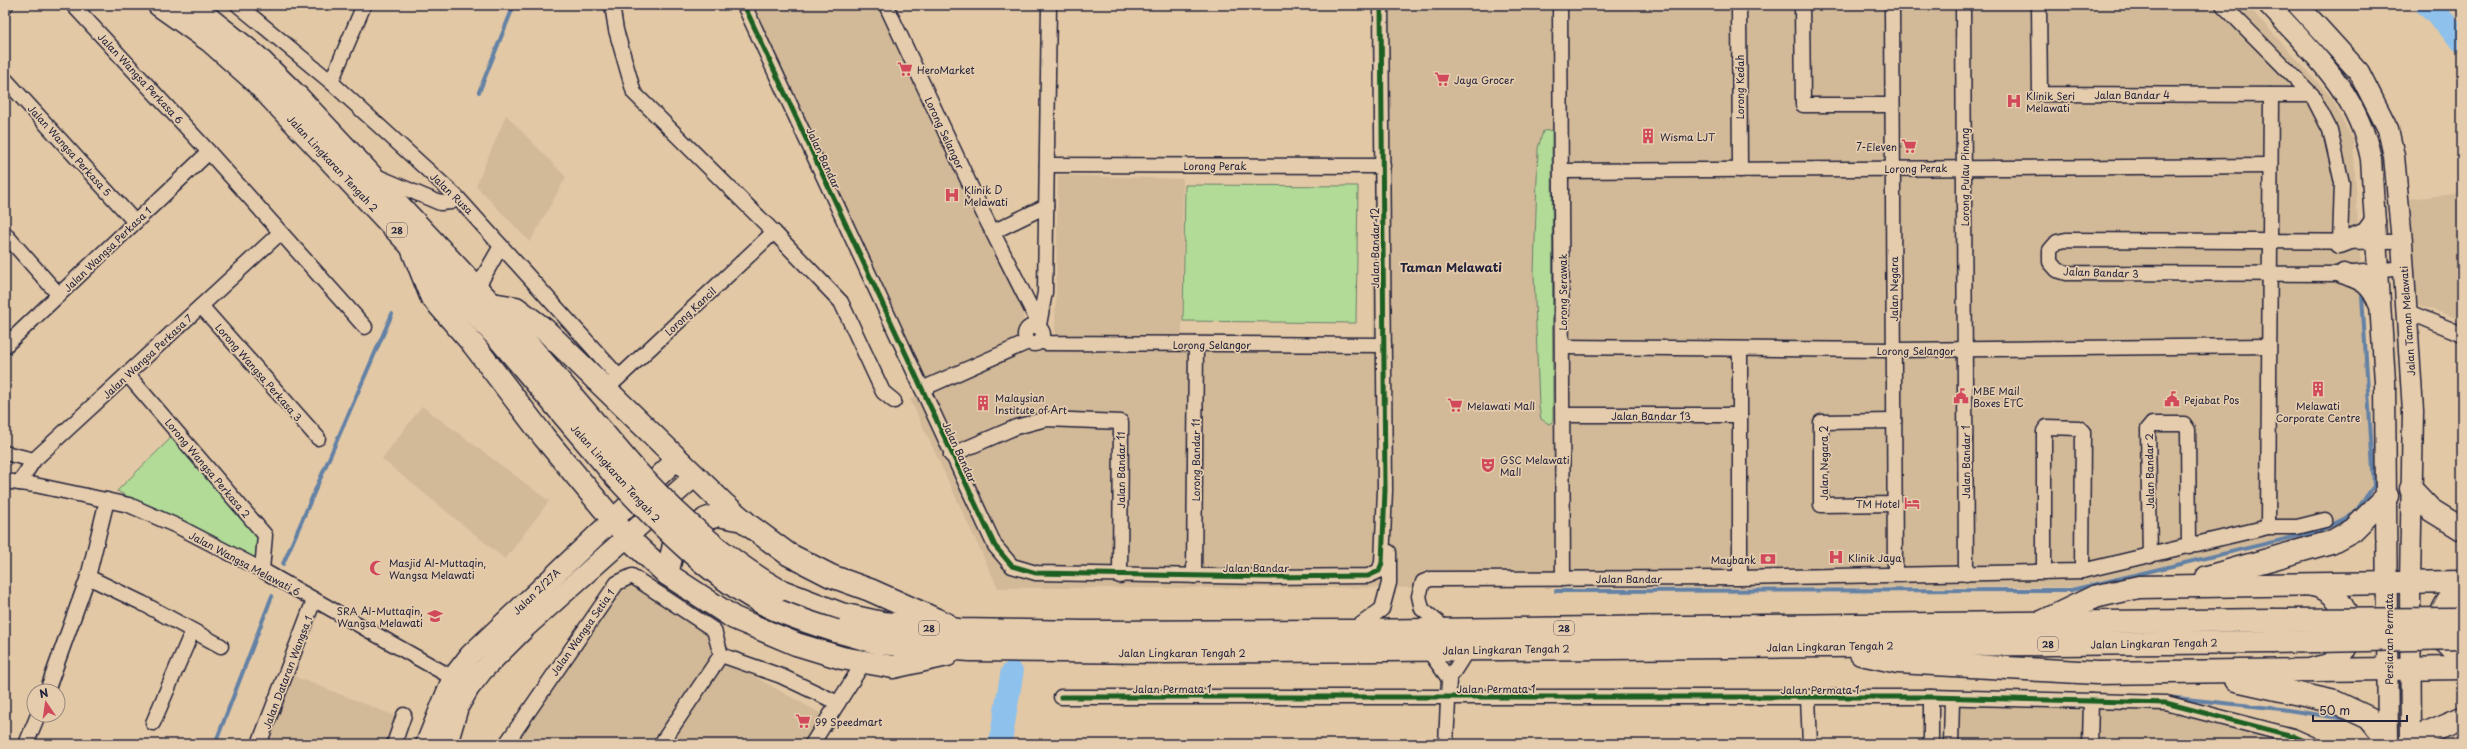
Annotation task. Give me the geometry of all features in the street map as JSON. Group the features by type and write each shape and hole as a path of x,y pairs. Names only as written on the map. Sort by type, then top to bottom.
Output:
{"highway":[{"name":"Jalan Lingkaran Tengah 2","path":"159,5 210,41 255,80 622,470 662,499 706,539 754,576 779,590 841,614 875,622 959,630 1085,632 1352,631 2462,619"},
{"name":"Jalan Lingkaran Tengah 2","path":"192,5 256,56 299,98 492,304 622,470 687,548 737,587 780,611 836,631 879,643 970,650 1170,652 2272,642 2462,638"},
{"path":"410,243 431,296 473,344 544,437 628,538 667,574 734,618 796,644 842,658 892,667 970,650"},
{"path":"492,304 516,308 612,383 677,459 743,520 788,554 831,576 870,590 959,630"},
{"path":"2411,489 2431,510 2462,529"},
{"path":"2179,585 2331,542 2353,530 2387,496"},
{"path":"667,574 674,545 706,519 718,515 743,520"},
{"path":"2040,623 2094,597 2139,587 2179,585 2462,582"},
{"path":"2303,584 2320,587 2334,595 2344,607 2349,623 2348,639 2341,653 2329,664 2306,671"},
{"path":"2462,588 2449,600 2442,613 2439,628 2444,643 2462,656"},
{"path":"1825,646 1898,662 2097,673 2462,668"},
{"path":"2202,672 2335,702 2368,718 2388,743"},
{"path":"2415,744 2429,732 2462,718"}],"main road":[{"path":"2270,5 2330,73 2353,105 2366,137 2370,159 2375,221 2385,382 2387,583"},
{"name":"Jalan Taman Melawati","path":"2298,5 2360,72 2388,129 2394,156 2404,268 2413,411 2410,669"},
{"path":"2340,244 2366,233 2375,221"},
{"path":"2344,274 2361,279 2374,292 2380,308"},
{"name":"Jalan 2/27A","path":"426,744 461,682 470,655 677,459"},
{"name":"Jalan 2/27A","path":"447,744 458,708 461,682 504,648 628,538 695,476"},
{"name":"Persiaran Permata","path":"2387,583 2388,743"},
{"path":"2410,669 2411,744"}],"street":[{"name":"Jalan Wangsa Perkasa 6","path":"73,5 209,152 280,234 365,327"},
{"name":"Jalan Rusa","path":"238,5 330,82 457,197 501,246 612,383"},
{"path":"330,82 364,5"},
{"path":"612,5 616,30 634,93 774,232 841,302 883,392 894,401"},
{"name":"Jalan Bandar","path":"744,5 922,389 951,455 995,546 1012,566 1036,573 1120,576 1374,573"},
{"name":"Lorong Selangor","path":"886,5 993,232 1037,333 1046,343 1384,345"},
{"path":"922,389 1037,333 1045,292 1049,5"},
{"name":"Jalan Bandar 12","path":"1382,5 1385,490"},
{"name":"Lorong Serawak","path":"1560,5 1564,579"},
{"name":"Lorong Kedah","path":"1739,5 1740,170"},
{"path":"1802,5 1803,105 1892,105"},
{"name":"Jalan Negara","path":"1892,5 1895,574"},
{"name":"Lorong Pulau Pinang","path":"1963,5 1965,350"},
{"name":"Jalan Bandar 4","path":"2040,5 2040,94 2312,95"},
{"path":"2223,5 2312,95 2330,130 2342,183 2340,244"},
{"name":"Jalan Wangsa Perkasa 5","path":"5,79 135,222"},
{"path":"2268,527 2271,95"},
{"name":"Jalan Wangsa Perkasa 1","path":"5,346 209,152"},
{"name":"Lorong Perak","path":"1047,165 1383,166"},
{"name":"Lorong Perak","path":"1562,171 2270,166"},
{"path":"368,173 440,203 451,202 457,197"},
{"path":"993,232 1046,206"},
{"name":"Lorong Kancil","path":"612,383 774,232"},
{"path":"5,234 59,295"},
{"name":"Jalan Wangsa Perkasa 7","path":"12,482 34,460 280,234"},
{"name":"Jalan Bandar 3","path":"2402,242 2340,244 2270,241 2066,240 2057,242 2050,250 2050,262 2057,270 2067,273 2344,274 2404,268"},
{"path":"477,288 501,246"},
{"name":"Lorong Wangsa Perkasa 3","path":"201,306 318,438"},
{"path":"2406,311 2462,334"},
{"name":"Lorong Bandar 11","path":"1194,576 1196,344"},
{"name":"Lorong Selangor","path":"1563,347 1965,350 2269,346"},
{"path":"1740,349 1740,578"},
{"name":"Jalan Bandar 1","path":"1965,350 1966,574"},
{"name":"Lorong Wangsa Perkasa 2","path":"127,374 264,534 262,570"},
{"name":"Jalan Bandar 13","path":"1563,415 1740,415"},
{"name":"Jalan Bandar 11","path":"951,455 1016,427 1046,419 1121,422 1120,576"},
{"name":"Jalan Negara 2","path":"1894,422 1821,422 1821,505 1895,504"},
{"name":"Jalan Bandar 2","path":"2150,556 2148,429 2152,424 2184,424 2188,430 2189,547"},
{"path":"2044,572 2044,431 2047,428 2079,428 2083,432 2082,571"},
{"path":"5,453 34,460"},
{"name":"Jalan Wangsa Melawati 6","path":"12,482 129,505 179,527 262,570 461,682"},
{"path":"1385,490 1382,563 1374,573 1386,596"},
{"path":"1352,631 1382,609 1390,583 1390,518 1385,490"},
{"path":"50,683 88,577 107,500"},
{"name":"Jalan Bandar","path":"1447,630 1422,609 1419,596 1424,582 1431,579 1740,578 2082,571 2189,547 2268,527 2297,527 2325,520"},
{"name":"Jalan Wangsa Setia 1","path":"506,744 617,583 632,576 714,630 721,655"},
{"path":"88,577 142,603 192,632 221,646"},
{"name":"Jalan Dataran Wangsa 1","path":"259,744 314,600"},
{"path":"152,723 192,632"},
{"path":"1428,650 1449,679 1468,649"},
{"path":"661,744 721,655 781,676 838,703"},
{"path":"812,744 864,662"},
{"name":"Jalan Permata 1","path":"1446,744 1449,679"},
{"name":"Jalan Permata 1","path":"1061,697 1931,697 2166,703 2292,736 2311,744"},
{"path":"1931,697 1931,744"},
{"path":"1808,698 1810,744"},
{"path":"1951,744 1952,698"},
{"path":"2090,744 2091,701"},
{"path":"394,744 404,715"},
{"path":"26,744 35,723"}],"shaded area":[{"path":"749,5 881,5 1025,304 1021,340 924,383"},
{"path":"1374,5 2247,5 2332,98 2353,141 2374,481 2347,525 2071,587 998,588 910,399 1055,335 1058,175 1183,179 1182,334 1373,338"},
{"path":"506,115 566,177 530,242 476,186"},
{"path":"2462,193 2462,320 2416,304 2410,199"},
{"path":"422,406 549,501 505,559 382,459"},
{"path":"632,582 710,633 716,655 825,716 806,744 512,744 621,587"},
{"path":"291,675 398,717 389,744 264,744"},
{"path":"1956,703 2166,708 2299,744 1955,744"}],"green space":[{"path":"1552,130 1553,421 1549,424 1541,419 1539,406 1534,273 1538,148 1543,131"},
{"path":"1185,185 1358,186 1356,323 1183,321"},
{"path":"174,435 262,538 258,564 117,491"}],"waterway":[{"path":"479,92 514,5"},
{"path":"2427,5 2462,40"},
{"path":"1556,591 2071,590 2319,531 2354,514 2374,486 2362,295"},
{"path":"283,564 392,314"},
{"path":"215,744 272,596"},
{"path":"1000,744 1012,673"},
{"path":"2166,697 2281,709 2352,720"}],"cycle path":[{"path":"744,5 995,546 1012,566 1036,573 1266,577 1368,576 1379,571 1382,563 1385,490 1381,5"},
{"path":"1061,697 1931,697 2166,703 2293,736 2311,744"}],"place":[{"name":"HeroMarket","path":"905,69"},
{"name":"Jaya Grocer","path":"1442,79"},
{"name":"Klinik Seri Melawati","path":"2014,101"},
{"name":"Wisma LJT","path":"1648,136"},
{"name":"7-Eleven","path":"1909,146"},
{"name":"Klinik D Melawati","path":"952,195"},
{"name":"Melawati Corporate Centre","path":"2318,389"},
{"name":"MBE Mail Boxes ETC","path":"1961,396"},
{"name":"Pejabat Pos","path":"2172,399"},
{"name":"Malaysian Institute of Art","path":"983,403"},
{"name":"Melawati Mall","path":"1455,405"},
{"name":"GSC Melawati Mall","path":"1488,465"},
{"name":"TM Hotel","path":"1912,503"},
{"name":"Klinik Jaya","path":"1836,557"},
{"name":"Maybank","path":"1768,559"},
{"name":"Masjid Al-Muttaqin, Wangsa Melawati","path":"377,568"},
{"name":"SRA Al-Muttaqin, Wangsa Melawati","path":"435,616"},
{"name":"99 Speedmart","path":"803,721"}],"district":[{"name":"Taman Melawati","path":"1451,267"}]}
